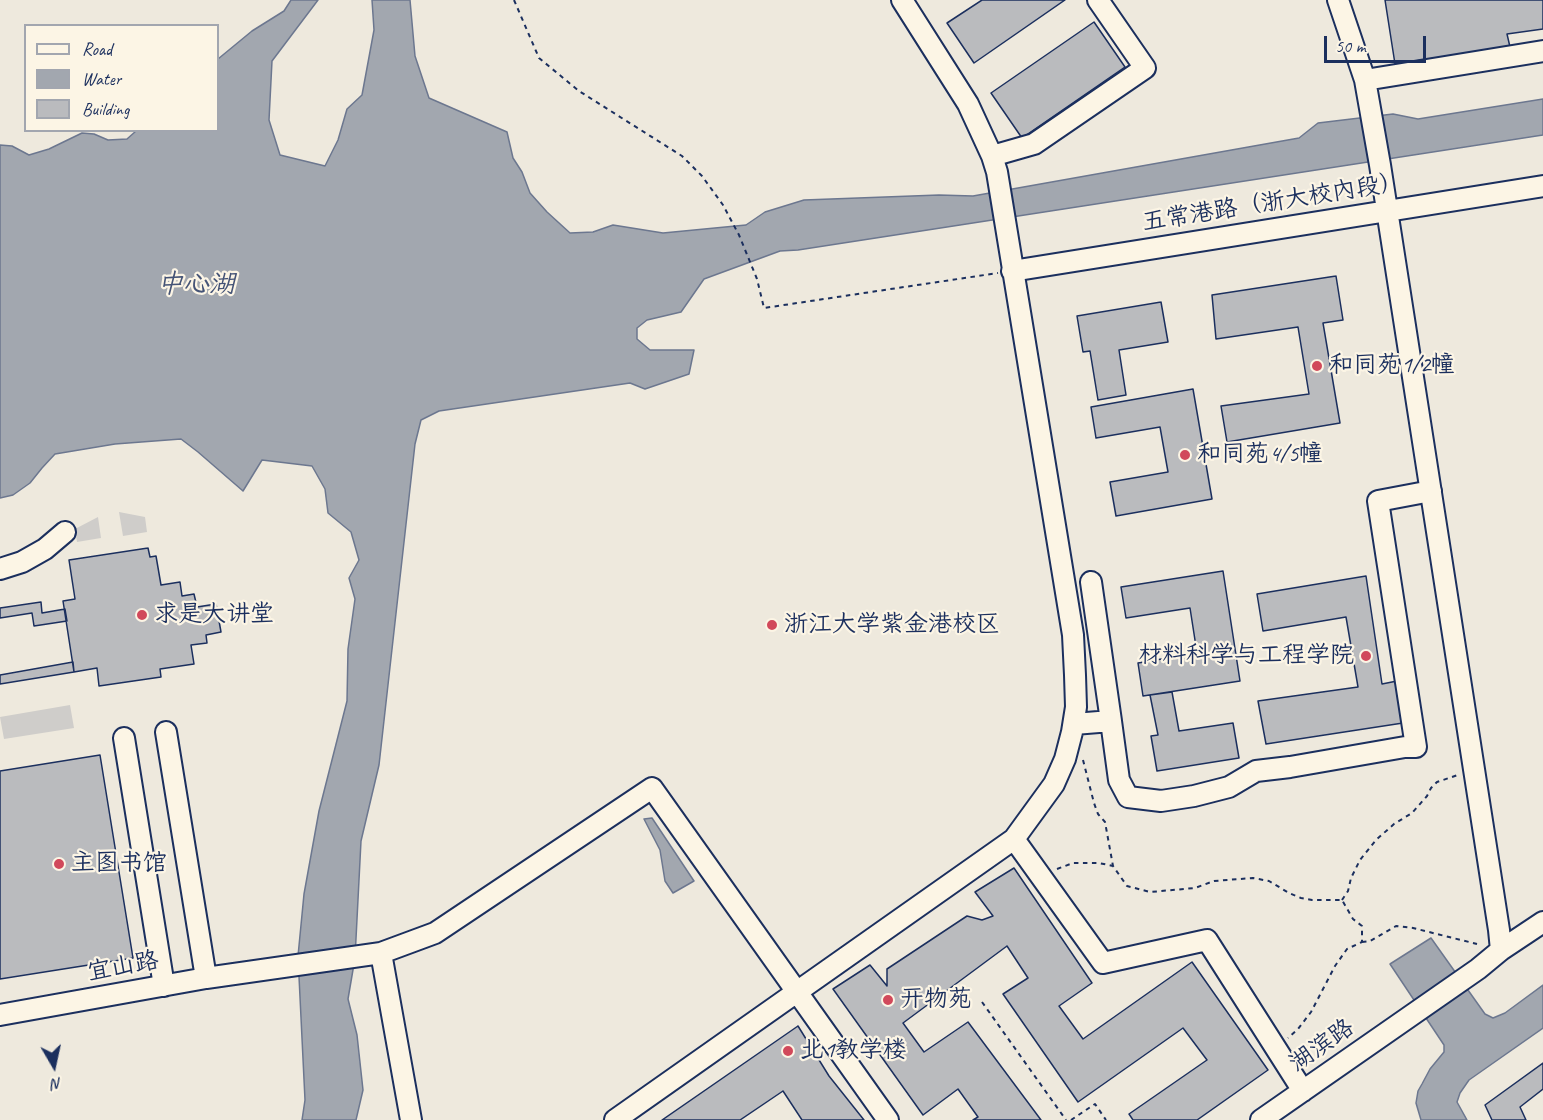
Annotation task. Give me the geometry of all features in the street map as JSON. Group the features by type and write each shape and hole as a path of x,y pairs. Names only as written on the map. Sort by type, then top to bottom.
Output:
{"street":[{"path":"615,1120 1014,839 1054,784 1065,759 1072,732 1076,707 1073,635 994,164 968,104 902,0"},
{"path":"994,164 1034,144 1145,68 1098,0"},
{"path":"1338,0 1365,80 1370,105 1501,950 1543,922"},
{"path":"1365,80 1543,51"},
{"name":"五常港路（浙大校内段）","path":"1012,270 1543,186"},
{"path":"1091,582 1119,780 1128,796 1161,801 1194,796 1229,787 1256,771 1416,747 1378,501 1431,491"},
{"path":"0,569 22,562 45,549 65,532"},
{"path":"1072,732 1111,721"},
{"path":"166,732 206,978"},
{"path":"124,738 164,986"},
{"name":"宜山路","path":"0,1015 206,978 376,954 435,933 652,788 797,991"},
{"path":"1014,839 1102,963 1207,940 1303,1091"},
{"name":"湖滨路","path":"1261,1120 1478,969 1501,950"},
{"path":"376,954 411,1120"},
{"path":"797,991 888,1120"}],"path":[{"path":"514,0 538,58 579,92 682,156 702,176 723,205 737,231 757,279 764,308 1012,270"},
{"path":"1072,732 1098,814 1105,822 1113,866 1127,886 1150,892 1195,888 1214,881 1253,878 1269,881 1301,898 1342,900"},
{"path":"1342,900 1360,860 1376,840 1394,824 1412,813 1437,782 1453,776 1474,773"},
{"path":"1043,880 1054,870 1073,862 1113,866"},
{"path":"1342,900 1353,919 1362,926 1362,942"},
{"path":"1276,1048 1299,1029 1347,949 1370,941 1396,926 1476,944"},
{"path":"982,1002 1066,1120"},
{"path":"1071,1120 1095,1104 1106,1120"}],"shaded area":[{"path":"119,512 145,517 147,532 123,536"},
{"path":"98,517 101,538 77,542 75,529"},
{"path":"70,705 74,728 4,739 0,717"}],"water":[{"name":"中心湖","path":"291,0 318,0 272,61 269,120 280,155 325,166 338,140 347,109 362,95 374,30 372,0 410,0 415,56 429,98 507,132 513,158 522,172 530,193 570,233 593,232 613,225 663,233 746,225 765,212 804,200 939,195 973,196 1299,138 1318,123 1393,114 1418,119 1543,99 1543,135 780,251 704,279 681,312 647,320 637,328 637,339 650,350 694,350 689,374 645,389 630,383 439,411 421,420 415,444 379,765 361,841 355,958 348,999 357,1035 363,1090 356,1120 302,1120 305,1100 298,956 304,894 319,811 347,701 348,649 355,599 349,578 359,560 351,532 328,513 325,489 312,466 262,460 243,491 181,439 115,444 55,454 30,483 13,495 0,498 0,145 12,146 29,155 49,149 82,133 94,134 108,140 127,139 135,132 219,132 219,58 252,31 284,11"},
{"path":"652,818 694,881 673,893 665,881 660,850 644,819"},
{"path":"1431,938 1485,1014 1493,1018 1505,1013 1543,985 1543,1028 1469,1080 1457,1102 1467,1120 1421,1120 1416,1103 1418,1091 1430,1069 1444,1052 1444,1045 1390,964"}],"building":[{"path":"982,0 1065,0 974,63 947,23"},
{"path":"1385,0 1543,0 1543,29 1507,34 1510,47 1395,64"},
{"path":"1094,22 1125,67 1022,138 991,93"},
{"name":"和同苑1/2幢","path":"1336,276 1343,320 1323,323 1340,423 1227,442 1221,406 1309,394 1298,327 1216,339 1212,295"},
{"path":"1161,302 1168,342 1119,350 1126,395 1098,400 1090,351 1083,352 1077,316"},
{"name":"和同苑4/5幢","path":"1193,389 1212,499 1116,516 1110,482 1168,472 1160,427 1096,438 1091,407"},
{"name":"求是大讲堂","path":"148,548 150,557 156,556 161,585 180,582 182,596 194,594 197,607 216,604 221,632 206,635 207,643 191,645 194,664 160,669 161,677 99,686 97,668 74,672 63,601 75,599 69,560"},
{"path":"1223,571 1240,681 1143,696 1138,663 1197,653 1190,608 1126,618 1121,587"},
{"name":"材料科学与工程学院","path":"1366,576 1382,684 1397,681 1403,723 1266,744 1258,701 1358,687 1346,617 1263,631 1257,594"},
{"path":"41,602 42,613 65,609 67,621 34,626 32,613 0,618 0,608"},
{"path":"73,662 74,672 0,684 0,675"},
{"path":"1172,692 1179,731 1233,723 1239,758 1157,771 1151,736 1158,735 1150,695"},
{"name":"主图书馆","path":"100,755 133,958 0,979 0,771"},
{"name":"开物苑","path":"1014,868 1092,983 1059,1006 1083,1039 1192,962 1268,1070 1197,1120 1133,1120 1129,1114 1207,1060 1183,1028 1078,1102 1003,994 1028,978 1007,946 903,1023 924,1052 968,1022 1041,1120 973,1120 978,1117 958,1089 923,1115 833,989 870,965 887,986 887,969 967,916 982,920 993,916 975,892"},
{"name":"北1教学楼","path":"798,1026 829,1076 864,1120 802,1120 783,1091 740,1120 662,1120"},
{"path":"1543,1063 1543,1089 1520,1107 1526,1120 1492,1120 1485,1105"}],"place":[{"name":"和同苑1/2幢","path":"1317,366"},
{"name":"和同苑4/5幢","path":"1185,455"},
{"name":"求是大讲堂","path":"142,615"},
{"name":"浙江大学紫金港校区","path":"772,625"},
{"name":"材料科学与工程学院","path":"1366,656"},
{"name":"主图书馆","path":"59,864"},
{"name":"开物苑","path":"888,1000"},
{"name":"北1教学楼","path":"788,1051"}]}
